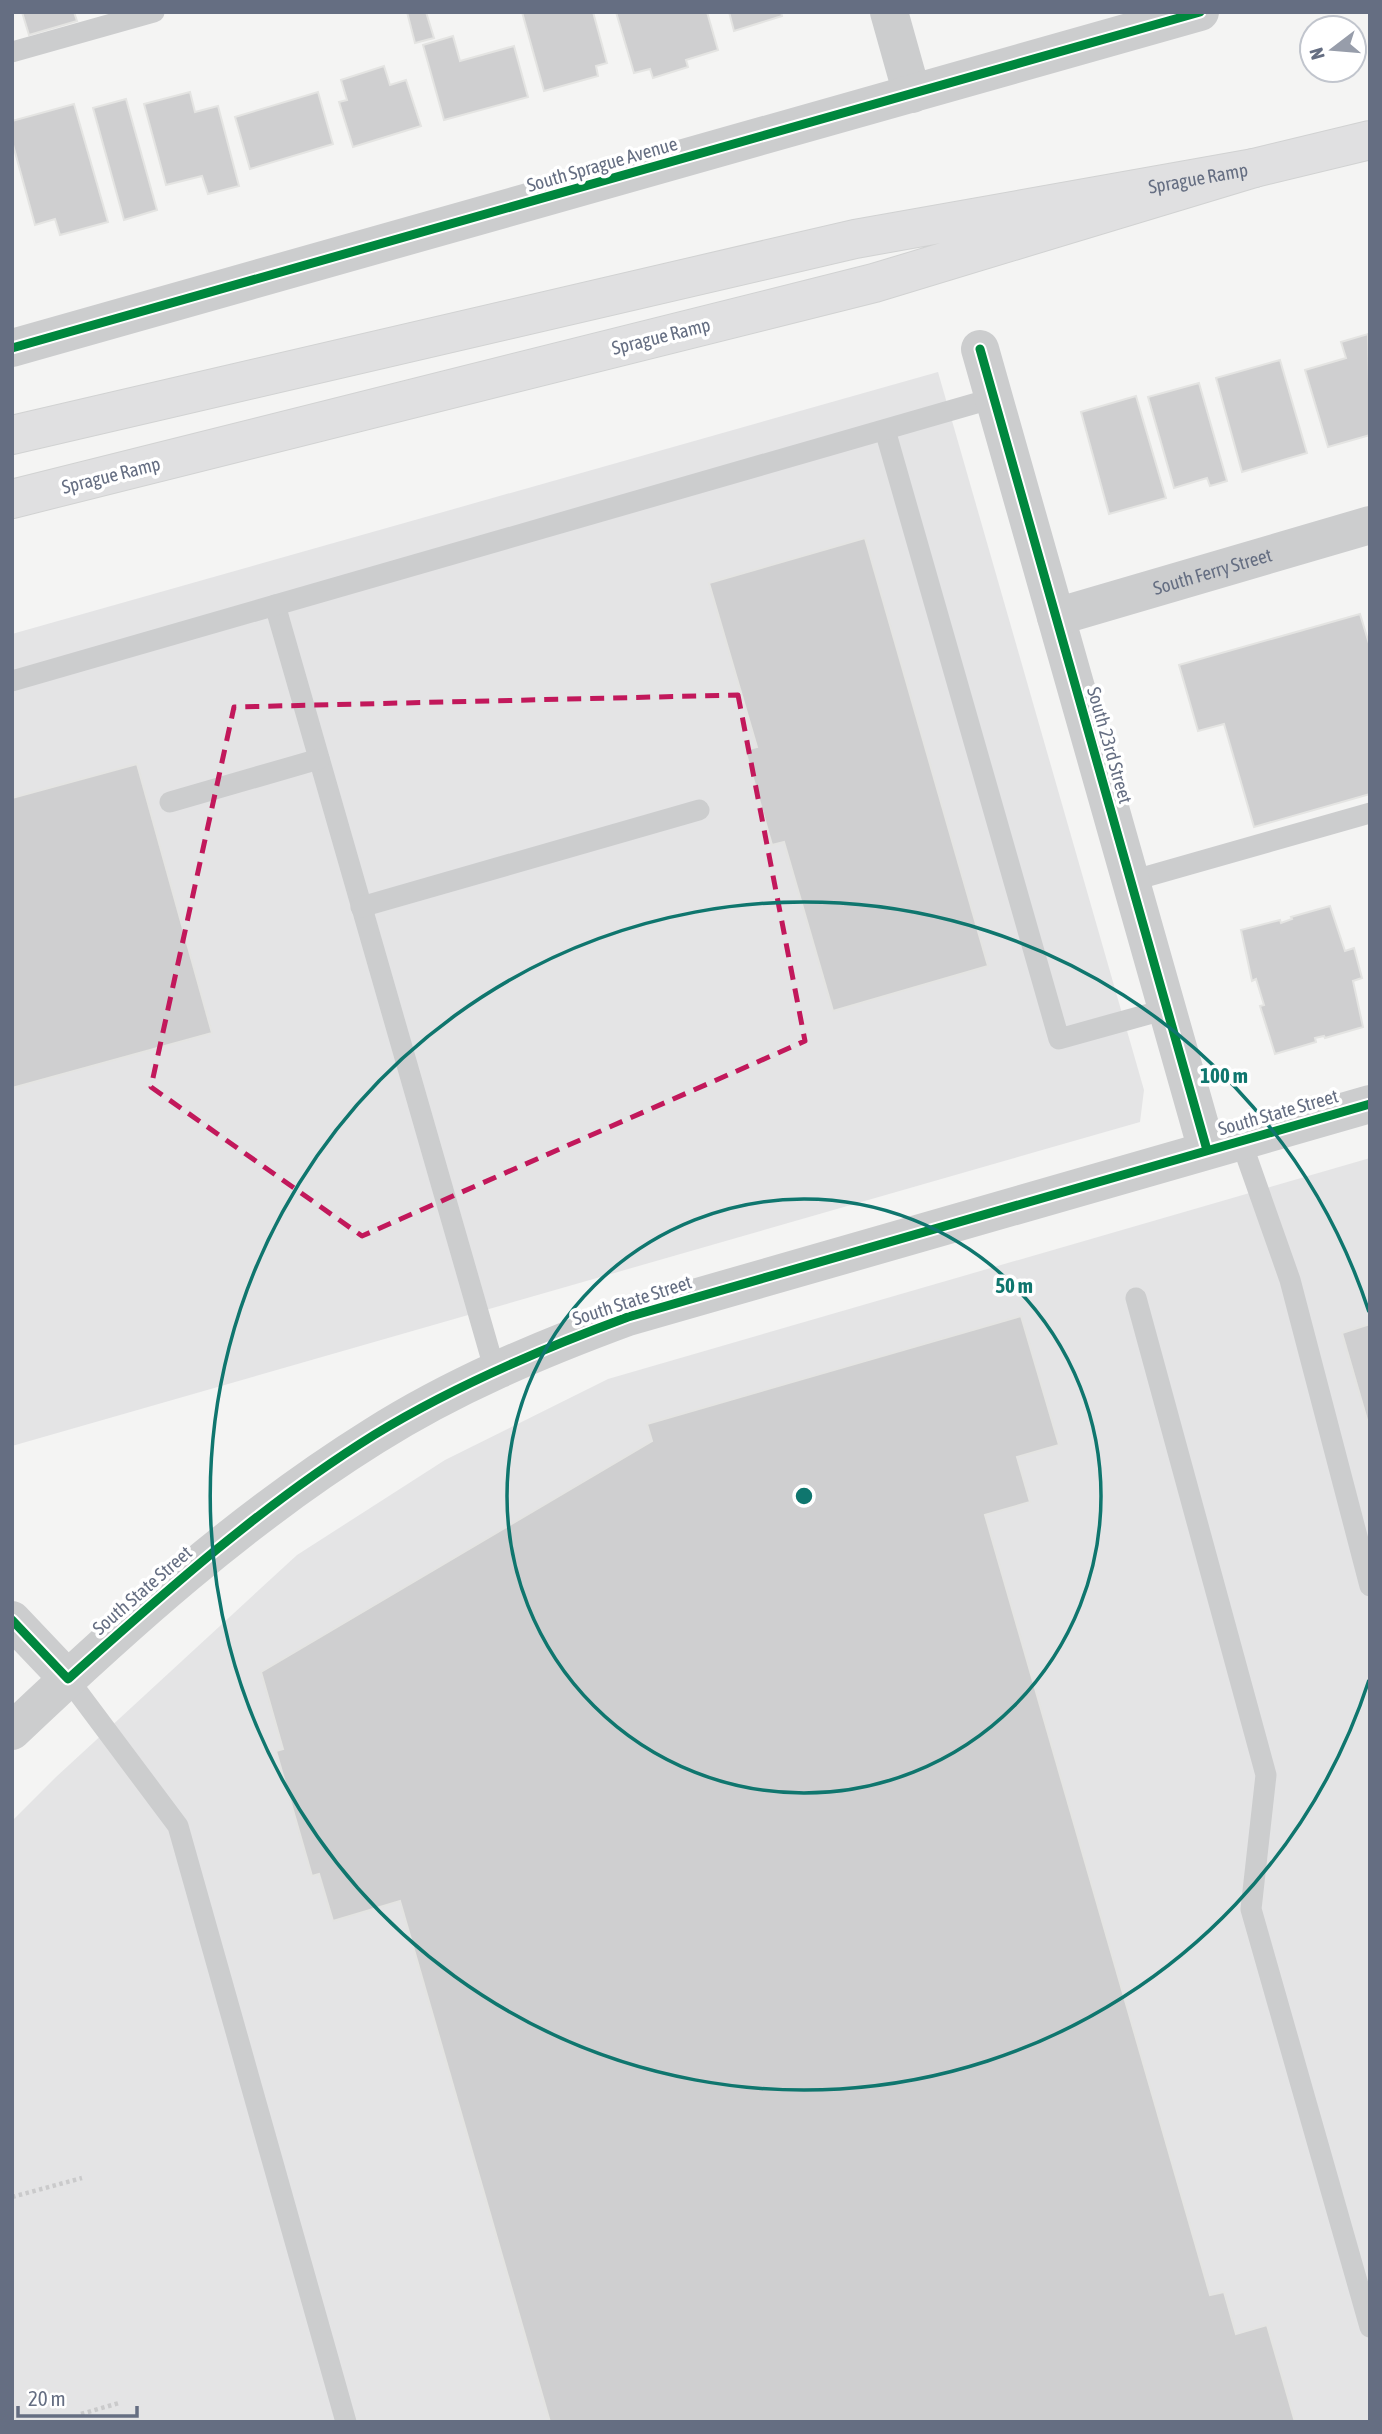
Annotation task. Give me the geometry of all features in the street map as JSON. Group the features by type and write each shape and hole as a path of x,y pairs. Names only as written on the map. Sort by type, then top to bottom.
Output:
{"highway":[{"path":"1254,169 1370,140"},
{"name":"Sprague Ramp","path":"12,435 855,239 1254,169"},
{"name":"Sprague Ramp","path":"12,499 874,282 1254,169"}],"street":[{"path":"889,12 912,94"},
{"name":"South Sprague Avenue","path":"12,348 1200,12"},
{"name":"South 23rd Street","path":"979,349 1167,1009 1224,1146"},
{"name":"South Ferry Street","path":"1056,617 1370,526"},
{"name":"South State Street","path":"12,1731 201,1560 278,1502 374,1435 495,1371 628,1317 1370,1104"},
{"path":"12,1620 68,1679"}],"lane":[{"path":"12,52 154,12"},
{"path":"12,681 994,398"},
{"path":"885,430 1059,1040 1167,1009"},
{"path":"275,605 495,1371"},
{"path":"170,802 319,759"},
{"path":"361,907 699,810"},
{"path":"1131,881 1370,813"},
{"path":"1224,1146 1290,1280 1370,1586"},
{"path":"1136,1298 1266,1775 1251,1909 1370,2327"},
{"path":"68,1679 178,1826 346,2422"}],"path":[{"path":"12,2197 82,2178"},
{"path":"81,2414 119,2403"}],"highlighted area":[{"path":"738,695 805,1041 362,1236 151,1087 234,707"}],"shaded area":[{"path":"938,372 1144,1090 1140,1122 12,1446 12,634"},
{"path":"1370,1158 1370,2422 12,2422 12,1821 56,1777 297,1555 445,1460 608,1379"}],"building":[{"path":"22,12 74,12 77,21 29,35"},
{"path":"407,12 426,12 434,38 415,43"},
{"path":"522,12 593,12 607,63 596,66 598,76 544,91"},
{"path":"616,12 707,12 718,50 686,60 688,67 653,78 650,69 634,73"},
{"path":"729,12 781,12 782,16 734,31"},
{"path":"453,36 460,61 514,46 528,97 444,120 423,45"},
{"path":"384,66 390,85 406,80 421,126 353,147 339,102 347,100 341,80"},
{"path":"190,92 195,112 218,106 239,186 208,194 202,176 166,185 144,104"},
{"path":"318,92 333,144 250,169 235,117"},
{"path":"126,99 157,210 124,220 93,108"},
{"path":"74,104 108,222 60,235 55,219 35,225 12,141 12,121"},
{"path":"1368,334 1370,435 1328,447 1305,370 1346,358 1341,342"},
{"path":"1280,360 1307,453 1242,472 1216,378"},
{"path":"1199,383 1227,481 1210,486 1207,478 1174,488 1148,397"},
{"path":"1136,396 1166,498 1109,514 1081,412"},
{"path":"865,538 988,966 833,1011 784,842 772,845 745,750 757,747 709,583"},
{"path":"1360,614 1370,647 1370,794 1254,827 1224,724 1198,731 1179,665"},
{"path":"137,764 212,1033 12,1088 12,798"},
{"path":"1330,906 1345,951 1354,948 1362,978 1353,981 1363,1027 1325,1038 1315,1038 1316,1042 1275,1054 1260,1006 1264,1005 1256,979 1252,981 1241,930 1280,920 1281,923 1292,919 1291,917"},
{"path":"1021,1316 1059,1445 1017,1457 1030,1502 985,1515 1210,2295 1224,2292 1236,2334 1267,2325 1295,2422 550,2422 400,1901 333,1921 319,1874 312,1876 276,1751 283,1749 261,1672 652,1441 647,1424"},
{"path":"1370,1324 1370,1430 1342,1333"}],"cycle path":[{"path":"12,348 1200,12"},
{"path":"980,349 1207,1150"},
{"path":"12,1620 68,1679 216,1550 293,1490 404,1417 498,1370 628,1317 1370,1104"}]}
